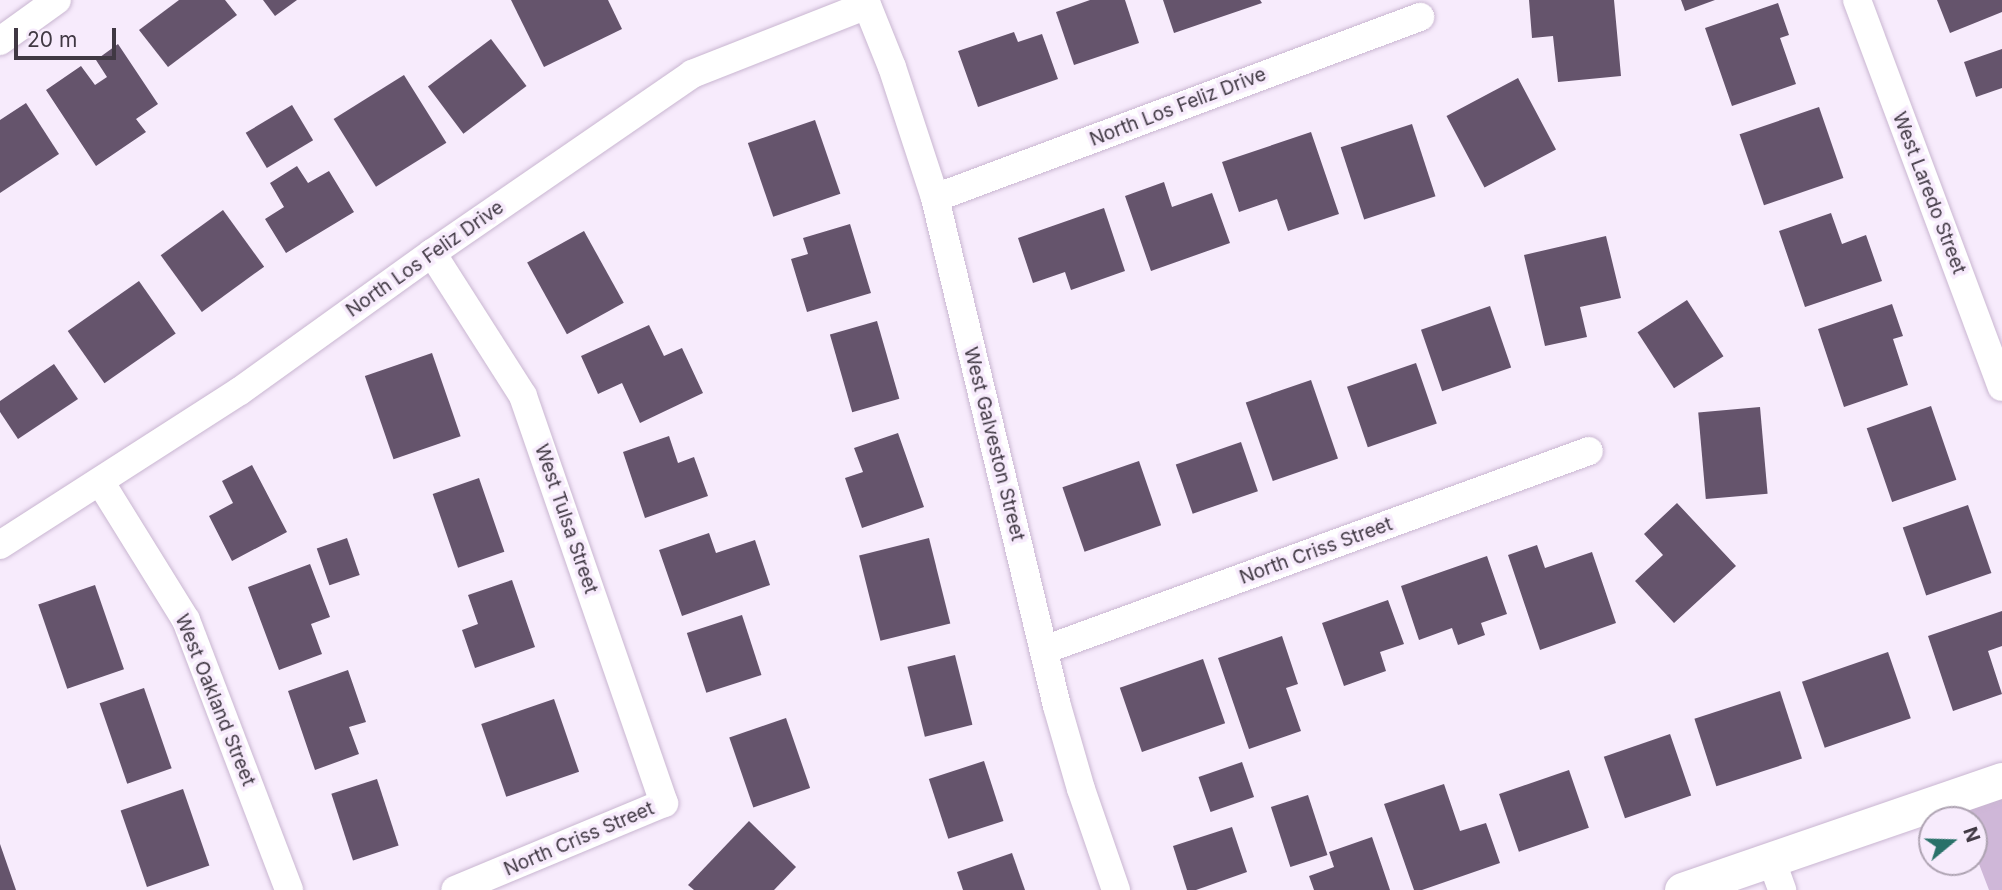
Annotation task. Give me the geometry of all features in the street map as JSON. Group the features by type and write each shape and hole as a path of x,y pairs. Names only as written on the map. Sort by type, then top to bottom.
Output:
{"street":[{"path":"1,37 57,0"},
{"name":"West Laredo Street","path":"1857,0 2002,387"},
{"name":"West Galveston Street","path":"866,3 896,79 935,198 1044,650 1081,789 1116,890"},
{"name":"North Los Feliz Drive","path":"0,545 101,483 240,391 432,253 692,74 866,3"},
{"name":"North Los Feliz Drive","path":"935,198 1420,17"},
{"name":"West Tulsa Street","path":"432,253 523,396 664,803"},
{"name":"North Criss Street","path":"1044,650 1589,450"},
{"name":"West Oakland Street","path":"101,483 186,620 289,890"},
{"path":"1682,890 1777,874 2002,779"},
{"name":"North Criss Street","path":"455,890 664,803"}],"shaded area":[{"path":"2002,780 2002,890 1989,890 1984,876 1988,876 1988,806 1957,806 1953,796"}],"building":[{"path":"179,0 225,0 237,15 168,67 139,30"},
{"path":"263,0 297,0 275,16"},
{"path":"511,0 608,0 622,29 544,67"},
{"path":"1090,0 1125,0 1139,43 1074,65 1056,12"},
{"path":"1163,0 1260,0 1262,3 1174,33"},
{"path":"1529,0 1614,0 1621,76 1558,82 1553,36 1532,38"},
{"path":"1681,0 1715,0 1685,11"},
{"path":"1937,0 2002,0 2002,12 1950,33"},
{"path":"1778,3 1789,35 1780,38 1796,84 1732,106 1705,28"},
{"path":"1014,32 1018,42 1042,34 1058,79 978,107 958,51"},
{"path":"491,39 527,86 463,134 428,87"},
{"path":"118,44 158,104 136,119 146,132 96,166 46,90 81,66 95,85 107,77 96,60"},
{"path":"2002,49 2002,88 1976,97 1964,62"},
{"path":"404,75 446,143 376,187 334,119"},
{"path":"1518,78 1556,150 1485,188 1446,116"},
{"path":"26,103 59,154 0,193 0,120"},
{"path":"292,105 313,140 267,168 246,133"},
{"path":"1819,107 1843,178 1764,205 1740,134"},
{"path":"815,120 840,194 773,217 748,143"},
{"path":"1412,124 1435,196 1364,219 1341,147"},
{"path":"1311,132 1339,214 1288,231 1277,199 1239,212 1222,162"},
{"path":"297,166 308,183 329,171 354,212 286,253 265,219 284,207 270,183"},
{"path":"1164,182 1172,207 1212,193 1230,243 1151,271 1125,196"},
{"path":"1104,208 1125,271 1071,290 1065,272 1033,283 1018,238"},
{"path":"223,210 264,267 202,312 161,255"},
{"path":"1831,213 1842,244 1866,235 1882,281 1805,307 1779,231"},
{"path":"850,224 871,293 807,312 791,259 808,254 803,238"},
{"path":"584,231 624,303 567,334 527,263"},
{"path":"1606,236 1621,298 1580,307 1587,337 1545,346 1524,255"},
{"path":"139,281 176,333 104,383 68,331"},
{"path":"1687,300 1723,356 1674,388 1638,332"},
{"path":"1892,304 1903,336 1893,339 1908,385 1844,407 1818,329"},
{"path":"1490,306 1511,367 1442,391 1421,330"},
{"path":"877,321 899,399 852,412 830,335"},
{"path":"649,325 664,356 682,348 703,393 640,423 622,383 598,394 581,356"},
{"path":"432,353 461,436 394,459 365,376"},
{"path":"1416,363 1437,424 1368,447 1347,387"},
{"path":"54,364 78,399 18,439 0,412 0,401"},
{"path":"1311,380 1338,458 1273,481 1246,402"},
{"path":"1931,406 1956,480 1892,502 1867,428"},
{"path":"1760,407 1768,494 1706,499 1698,412"},
{"path":"898,433 924,507 862,528 845,478 863,472 854,448"},
{"path":"669,436 678,463 694,457 708,496 645,518 623,452"},
{"path":"1241,442 1258,491 1193,514 1176,464"},
{"path":"1139,461 1161,525 1085,552 1062,487"},
{"path":"252,465 287,532 232,561 209,516 233,503 222,481"},
{"path":"479,478 504,552 458,568 433,494"},
{"path":"1677,503 1736,566 1674,623 1635,581 1663,555 1644,534"},
{"path":"1968,505 1991,573 1926,596 1903,527"},
{"path":"709,533 716,553 755,540 770,585 682,616 659,550"},
{"path":"347,538 360,575 329,585 317,548"},
{"path":"929,538 950,623 880,641 859,555"},
{"path":"1537,545 1545,568 1592,552 1616,623 1540,650 1508,555"},
{"path":"1487,556 1507,614 1481,623 1485,635 1458,645 1452,628 1419,640 1401,586"},
{"path":"310,564 330,617 311,624 322,654 279,670 248,587"},
{"path":"512,580 535,647 475,668 462,630 478,624 468,595"},
{"path":"95,585 124,669 67,689 38,605"},
{"path":"1388,600 1404,644 1380,652 1386,671 1344,686 1322,623"},
{"path":"2002,611 2002,646 1988,651 2002,694 1953,711 1928,636"},
{"path":"742,615 761,675 706,693 687,633"},
{"path":"1282,636 1298,684 1286,688 1301,731 1249,749 1218,658"},
{"path":"1888,652 1911,718 1825,748 1802,682"},
{"path":"955,655 972,725 925,737 907,667"},
{"path":"1203,659 1225,723 1142,752 1120,688"},
{"path":"348,670 366,722 349,727 359,754 315,770 288,691"},
{"path":"144,688 172,768 127,784 100,703"},
{"path":"1780,691 1802,759 1716,786 1694,719"},
{"path":"554,699 579,772 506,797 481,724"},
{"path":"786,718 810,788 753,808 729,738"},
{"path":"1670,734 1691,795 1625,818 1604,757"},
{"path":"984,761 1003,821 948,839 929,779"},
{"path":"1242,762 1254,797 1211,812 1199,777"},
{"path":"1569,770 1589,828 1519,852 1499,794"},
{"path":"377,779 399,846 353,860 331,794"},
{"path":"1444,784 1460,831 1486,823 1500,863 1422,890 1414,890 1384,804"},
{"path":"183,789 209,866 147,887 121,810"},
{"path":"1308,795 1327,855 1290,867 1271,807"},
{"path":"749,821 796,867 774,890 694,890 688,885"},
{"path":"1232,827 1247,872 1196,890 1187,890 1173,846"},
{"path":"1372,837 1390,890 1314,890 1309,876 1334,867 1329,852"},
{"path":"0,844 16,890 0,890"},
{"path":"1012,853 1025,890 963,890 957,872"}]}
